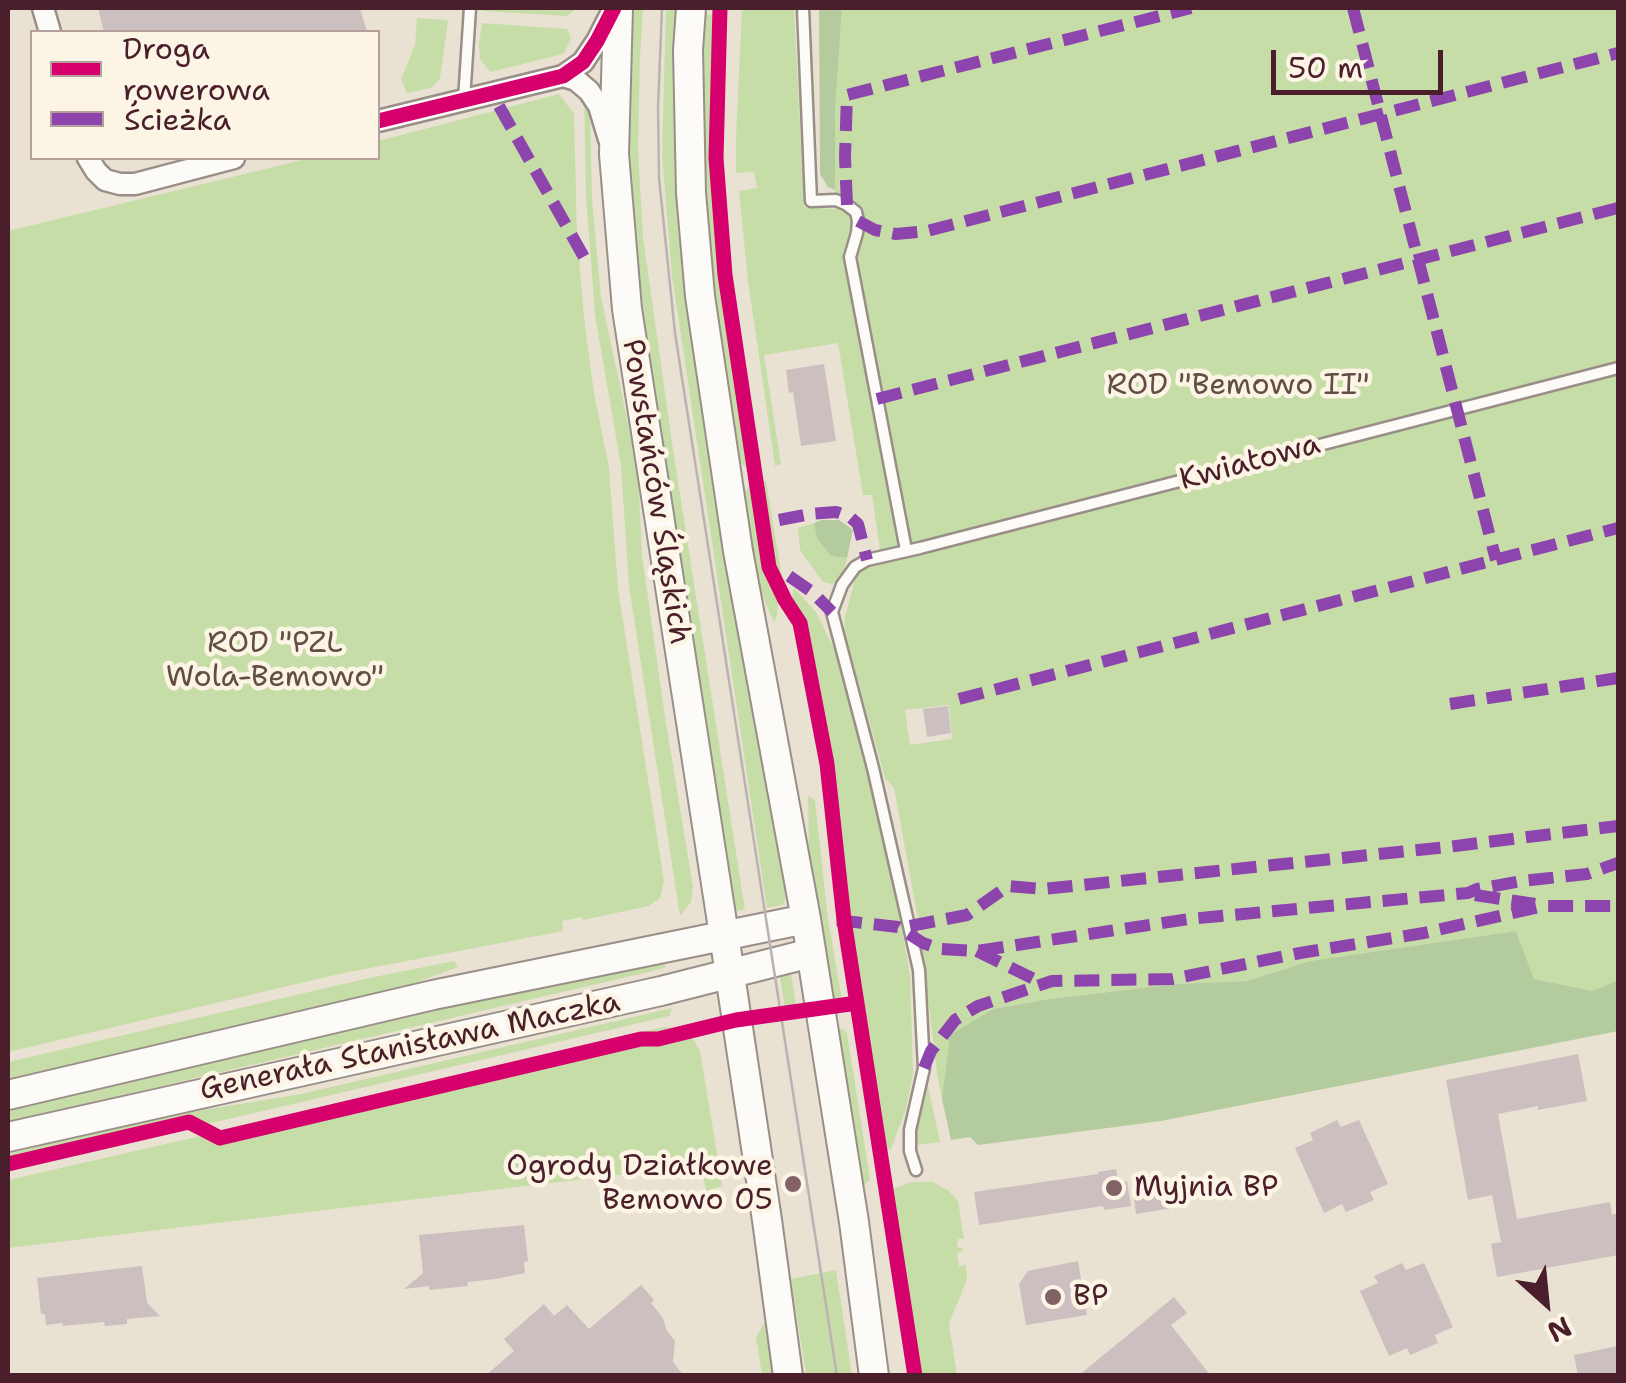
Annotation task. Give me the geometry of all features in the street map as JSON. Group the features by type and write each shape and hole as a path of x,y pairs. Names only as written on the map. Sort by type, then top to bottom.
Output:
{"main road":[{"name":"Powstańców Śląskich","path":"616,8 614,154 620,253 632,349 730,973 788,1376"},
{"path":"691,8 691,194 700,296 738,551 806,919 874,1376"},
{"name":"Generała Stanisława Maczka","path":"8,1094 433,995 806,919"},
{"name":"Generała Stanisława Maczka","path":"8,1137 642,995 811,953"}],"street":[{"path":"380,121 563,76 583,62 616,8"},
{"path":"563,76 576,80 599,106 614,154"},
{"path":"89,160 105,180 135,184 226,160"}],"lane":[{"path":"464,100 470,8"},
{"path":"803,8 811,201 836,200 856,212 857,234 850,257 906,550"},
{"name":"Kwiatowa","path":"916,1170 910,1151 910,1130 924,1068 919,970 873,768 832,612 855,566 866,560 1618,368"}],"green space":[{"path":"577,8 567,16 482,11"},
{"path":"631,8 643,8 638,149 643,237 745,910 737,911 733,908 637,287 628,199 626,111"},
{"path":"666,8 678,8 675,164 686,299 707,450 786,871 785,901 767,908 672,276 662,155"},
{"name":"ROD \"Bemowo II\"","path":"742,8 794,8 804,207 835,209 835,111 842,8 1618,8 1618,980 1593,991 1534,979 1516,931 1310,961 1247,981 1177,984 1049,999 993,1009 951,1035 942,1099 919,925 894,788 885,778 844,631 856,575 882,564 872,495 863,495 838,343 764,355 781,464 775,466 739,191 757,188 754,172 736,173","holes":["949,705 952,739 910,745 905,710"]},
{"path":"819,8 842,8 835,111 835,190 828,187 820,174"},
{"path":"704,13 715,16 712,181 728,332 749,468 742,465 735,453 704,223"},
{"path":"417,18 448,20 440,79 431,88 407,93 401,79 415,45"},
{"path":"482,23 567,29 571,39 563,54 490,72 480,59"},
{"name":"ROD \"PZL Wola-Bemowo\"","path":"559,94 574,114 577,237 585,327 609,468 618,589 664,881 660,898 649,906 562,921 563,931 339,974 8,1052 8,231 303,160 380,160 380,140"},
{"path":"584,98 590,110 592,199 601,297 638,470 642,555 693,887 691,902 680,916 629,586 621,466 595,315 586,197"},
{"path":"766,481 782,588 774,569 761,482"},
{"path":"751,484 768,577 778,599 774,623 759,586 743,509 745,492"},
{"path":"839,520 853,530 847,558 831,556 817,539 814,523"},
{"path":"814,523 817,539 831,556 847,558 842,579 832,584 823,582 800,550 798,528"},
{"path":"794,588 816,612 836,653 886,842 910,975 913,1073 906,1109 891,1149 884,1149 822,713 805,627 792,602"},
{"path":"808,796 815,800 828,919 842,1000 832,1002 809,855"},
{"path":"1516,931 1534,979 1593,991 1618,980 1618,1031 1161,1121 978,1145 970,1137 951,1140 942,1099 950,1035 993,1009 1177,984 1247,981 1310,961"},
{"path":"454,961 458,967 409,985 8,1080 8,1062"},
{"path":"664,962 665,968 8,1122 8,1108"},
{"path":"779,970 791,973 796,1007 785,1009"},
{"path":"672,1008 669,1016 203,1125 190,1117 8,1159 8,1154 161,1117 301,1094"},
{"path":"664,1027 678,1029 215,1132"},
{"path":"836,1030 847,1033 870,1179 863,1186"},
{"path":"688,1036 700,1051 722,1186 712,1189 707,1196 701,1165 8,1248 8,1180 205,1135 220,1143 643,1043"},
{"path":"928,1086 940,1142 917,1145 916,1121"},
{"path":"911,1182 933,1182 958,1201 964,1239 958,1239 957,1247 963,1251 957,1253 959,1266 966,1265 967,1279 949,1324 957,1375 920,1375 890,1190"},
{"path":"836,1270 852,1375 806,1375 791,1279"},
{"path":"765,1322 780,1375 762,1375 756,1337"}],"building":[{"path":"98,8 360,8 366,30 104,30"},
{"path":"824,364 836,441 801,446 786,370"},
{"path":"948,706 951,733 927,737 923,709"},
{"path":"1578,1054 1587,1101 1498,1114 1517,1219 1610,1202 1612,1215 1618,1213 1618,1255 1497,1277 1491,1244 1501,1242 1492,1195 1468,1200 1446,1080"},
{"path":"1337,1120 1341,1127 1359,1120 1388,1184 1370,1192 1374,1200 1346,1212 1342,1204 1324,1213 1295,1148 1313,1140 1310,1133"},
{"path":"1116,1169 1118,1183 1127,1181 1131,1206 1104,1210 1103,1206 979,1225 974,1192"},
{"path":"1169,1186 1172,1208 1136,1214 1133,1191"},
{"path":"524,1225 528,1261 524,1262 525,1273 467,1282 468,1286 404,1289 423,1273 419,1235"},
{"name":"BP","path":"1078,1261 1087,1315 1026,1325 1019,1284 1028,1271"},
{"path":"1402,1263 1406,1270 1424,1263 1453,1327 1435,1335 1438,1343 1410,1355 1407,1348 1389,1356 1360,1291 1378,1283 1374,1276"},
{"path":"142,1266 147,1303 160,1316 105,1326 104,1322 46,1325 37,1278"},
{"path":"641,1285 654,1300 651,1303 675,1341 673,1362 684,1376 485,1376 514,1351 504,1339 544,1304 554,1316 567,1305 589,1329"},
{"path":"1174,1297 1187,1313 1171,1325 1211,1376 1078,1376"},
{"path":"1618,1346 1618,1376 1578,1376 1574,1355"}],"tram line":[{"path":"662,8 659,178 675,333 837,1376"}],"marked path":[{"path":"847,205 847,95 1191,8"},
{"path":"1353,8 1496,560"},
{"path":"858,221 875,230 896,234 927,231 1618,53"},
{"path":"499,106 585,259"},
{"path":"877,399 1618,208"},
{"path":"779,520 836,512 850,517 858,524 867,560"},
{"path":"959,699 1618,528"},
{"path":"789,576 832,612"},
{"path":"1450,704 1618,678"},
{"path":"910,926 967,915 1008,886 1043,889 1618,826"},
{"path":"837,920 898,927 940,949 977,951 1189,919 1468,893 1522,881 1587,874 1618,863"},
{"path":"1475,895 1535,904"},
{"path":"924,1068 931,1051 955,1020 978,1006 1052,981 1172,979 1424,933 1544,906 1618,906"},
{"path":"977,951 1044,984"}],"cycle path":[{"path":"380,121 563,76 583,62 614,8"},
{"path":"720,8 716,158 725,275 769,567 800,623 827,764 844,920 915,1376"},
{"path":"8,1164 189,1122 220,1138 641,1039 658,1039 736,1020 857,1003"}],"place":[{"name":"Ogrody Działkowe Bemowo 05","path":"793,1184"},
{"name":"Myjnia BP","path":"1114,1188"},
{"name":"BP","path":"1053,1297"}]}
